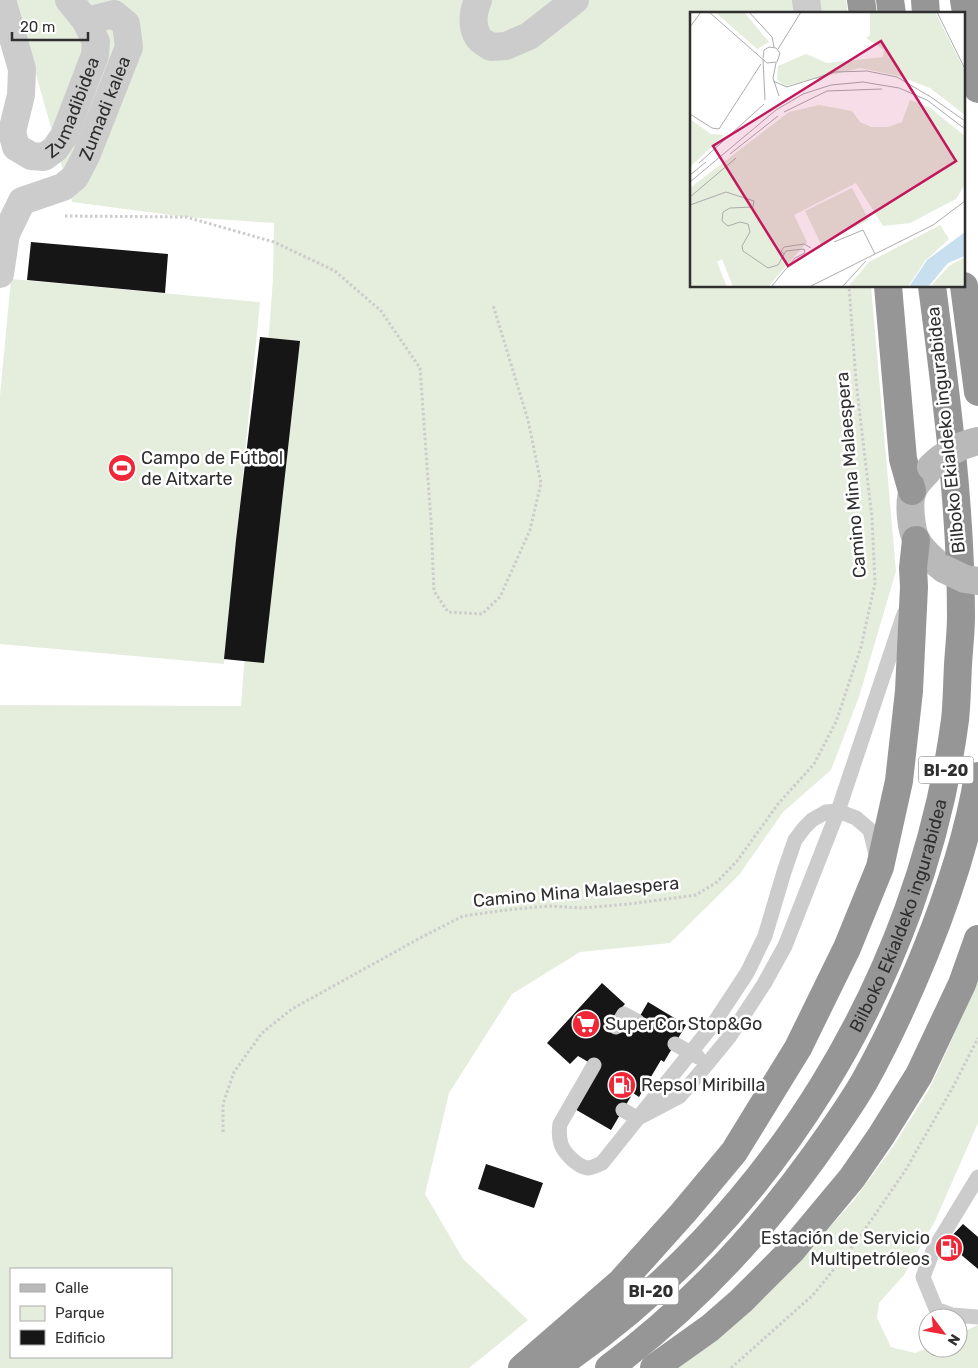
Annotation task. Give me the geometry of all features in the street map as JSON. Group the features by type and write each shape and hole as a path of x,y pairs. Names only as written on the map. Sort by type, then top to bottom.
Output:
{"highway":[{"path":"966,13 978,88"},
{"path":"888,288 903,459 912,492"},
{"name":"Bilboko Ekialdeko ingurabidea","path":"554,1368 595,1339 682,1264 767,1168 804,1116 835,1067 861,1019 905,917 927,854 944,786 955,718 961,617 957,503 932,288"},
{"name":"Bilboko Ekialdeko ingurabidea","path":"964,288 978,392"},
{"path":"522,1368 621,1282 683,1214 734,1152 798,1048 847,948 880,867 899,781 909,691 914,587 913,568 916,540"},
{"name":"Bilboko Ekialdeko ingurabidea","path":"609,1368 704,1287 733,1257 792,1187 831,1133 863,1083 908,994 935,928 958,863 978,776"},
{"path":"654,1368 710,1328 740,1301 792,1250 852,1178 919,1075 962,984 978,939"}],"main road":[{"path":"978,441 960,447 943,456 931,467 912,492 911,507 912,525 916,540 928,555 944,569 965,579 978,581"}],"street":[{"name":"Zumadibidea","path":"2,0 22,69 21,95 12,132 16,147 31,156 44,157 55,150 64,136 95,55 96,42 86,21 69,0"},
{"path":"478,0 473,11 473,23 478,38 490,47 506,46 529,36 575,0"},
{"name":"Zumadi kalea","path":"0,274 6,234 22,201 63,187 75,177 86,156 129,47 126,24 114,14 86,21"}],"lane":[{"path":"638,1118 680,1096 730,1036 764,984 785,946 838,811 914,587"},
{"path":"594,1066 560,1124 559,1135 561,1145 570,1156 587,1168 602,1163 638,1118 657,1083 691,1052 712,1026 747,973 764,936 795,840 804,828 812,820 826,812 838,811 856,818 870,830 880,867"},
{"path":"616,1028 624,1014 637,1021"},
{"path":"675,1044 708,1063"},
{"path":"657,1083 680,1096"},
{"path":"623,1110 638,1118"},
{"path":"978,1177 933,1251 923,1277 936,1309 952,1316 978,1317"}],"path":[{"path":"62,216 186,217 274,242 335,271 380,311 420,368 434,591 448,612 482,614 500,597 530,530 541,483 528,420 493,305"},
{"name":"Camino Mina Malaespera","path":"222,1132 223,1104 234,1072 262,1033 292,1009 463,916 549,906 582,908 629,904 696,895 718,882 737,862 778,804 814,764 836,722 861,647 876,582 872,518 856,381 849,288"},
{"path":"731,1368 813,1295 856,1242 905,1171 953,1087 978,1038"}],"green space":[{"path":"15,0 846,0 848,12 690,12 690,288 871,288 896,571 859,697 831,770 783,812 739,875 670,943 580,952 512,994 449,1093 425,1194 463,1259 528,1320 469,1368 0,1368 0,705 241,706 273,279 274,223 186,217 72,202"},
{"name":"Campo de Fútbol de Aitxarte","path":"11,279 260,302 224,664 0,644 0,396"},
{"path":"978,978 978,1123 935,1221 904,1275 879,1303 877,1318 891,1347 915,1353 918,1352 918,1358 968,1358 968,1330 978,1325 978,1368 673,1368 807,1252 855,1199 894,1145 930,1088"}],"building":[{"path":"31,242 168,254 165,293 27,280"},
{"path":"260,337 300,341 264,663 224,659"},
{"path":"602,983 625,1004 608,1023 629,1035 648,1002 686,1025 664,1062 661,1060 639,1097 633,1093 611,1130 573,1108 597,1067 578,1056 570,1064 547,1043"},
{"path":"486,1164 543,1183 534,1208 478,1189"},
{"path":"963,1224 978,1237 978,1269 946,1242"}],"place":[{"name":"Campo de Fútbol de Aitxarte","path":"122,468"},
{"name":"SuperCor Stop&Go","path":"586,1024"},
{"name":"Repsol Miribilla","path":"622,1085"},
{"name":"Estación de Servicio Multipetróleos","path":"949,1248"}]}
